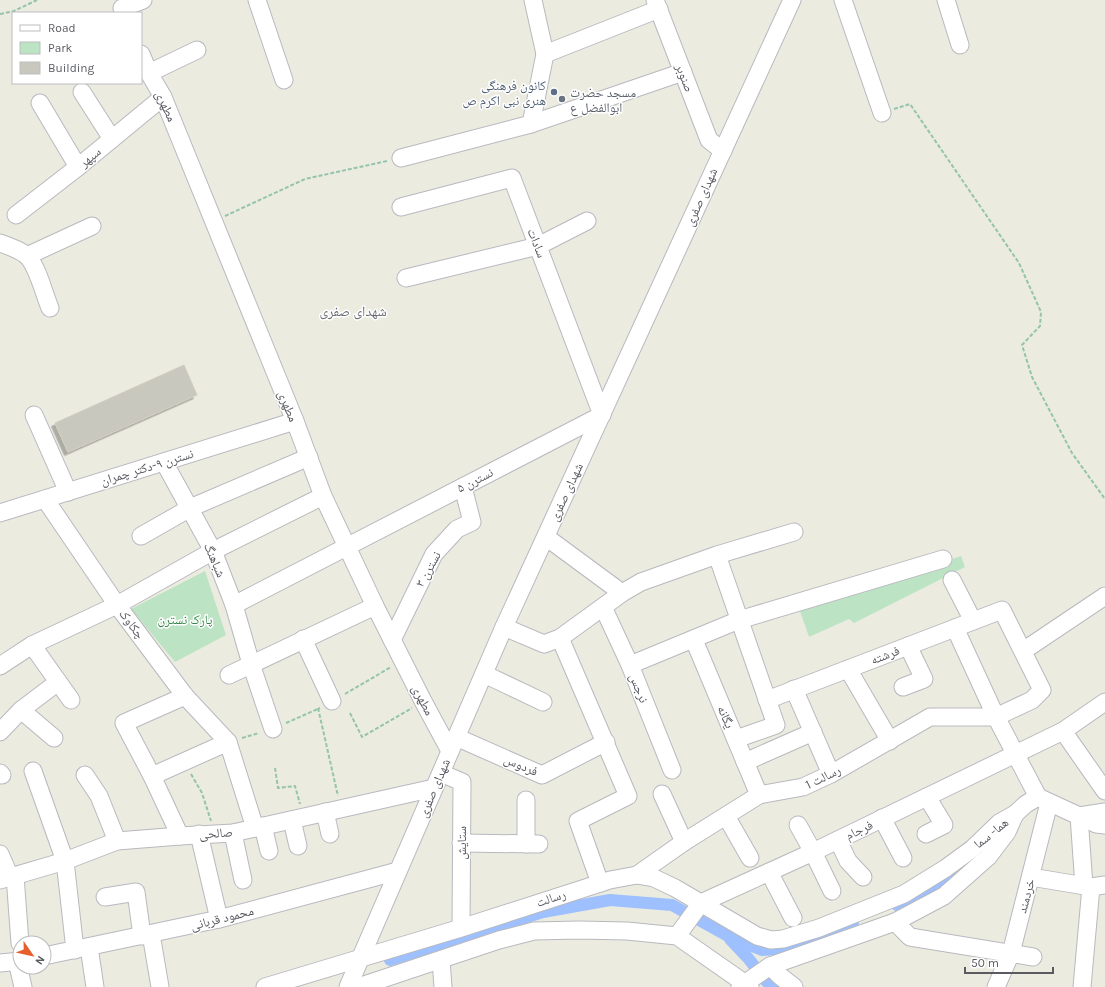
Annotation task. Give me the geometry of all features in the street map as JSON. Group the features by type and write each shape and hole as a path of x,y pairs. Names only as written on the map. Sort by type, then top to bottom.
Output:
{"street":[{"path":"122,7 143,0"},
{"path":"257,0 284,80"},
{"path":"531,124 545,54 534,0"},
{"name":"شهدای صفری","path":"348,987 504,627 792,0"},
{"path":"843,0 882,113"},
{"path":"946,0 960,45"},
{"path":"545,54 657,5"},
{"name":"صنوبر","path":"657,5 709,140 723,151"},
{"path":"149,73 197,50"},
{"name":"مطهری","path":"142,56 149,73 163,96 295,421 323,496 375,606 423,701 453,744"},
{"path":"401,158 531,124 683,72"},
{"path":"82,92 112,139"},
{"name":"سپهر","path":"16,215 78,167 163,96"},
{"path":"40,104 78,167"},
{"name":"سادات","path":"401,207 512,178 602,415"},
{"path":"406,278 538,246 587,221"},
{"path":"27,256 92,226"},
{"path":"0,243 12,246 27,256 34,267 50,308"},
{"path":"34,415 68,492"},
{"name":"نسترن ۵","path":"234,605 602,415"},
{"name":"نسترن ۹-دکتر چمران","path":"0,513 295,421"},
{"path":"141,536 190,508 309,457"},
{"name":"شباهنگ","path":"164,462 213,551 234,605 251,664 273,729"},
{"name":"نسترن ۳","path":"392,640 434,554 457,529 472,522 463,487"},
{"path":"0,666 32,645 117,604 213,551 323,496"},
{"name":"چکاوک","path":"45,499 117,604 185,696 228,742"},
{"path":"504,627 544,644 560,638 622,593 641,582 717,555 794,532"},
{"path":"546,537 622,593"},
{"path":"717,555 776,725 736,739"},
{"path":"630,666 739,620 943,559"},
{"path":"952,580 973,621"},
{"path":"996,717 1032,700 1042,690 1022,651 1105,596"},
{"path":"229,674 375,606"},
{"name":"نرجس","path":"603,607 630,666 672,770"},
{"name":"فرشته","path":"767,700 1002,610 1022,651"},
{"path":"955,628 996,717 1043,800 1096,824 1105,825"},
{"path":"560,638 628,796 578,822 600,882"},
{"path":"304,639 325,705"},
{"name":"یگانه","path":"694,640 759,795"},
{"path":"32,645 71,700"},
{"path":"903,687 924,679 908,646"},
{"path":"848,669 890,740"},
{"path":"484,674 543,702"},
{"path":"0,732 21,710 58,682"},
{"path":"794,690 831,774"},
{"path":"180,836 152,776 124,723 185,696"},
{"path":"1105,702 1063,731 1105,791"},
{"path":"21,710 54,738"},
{"name":"رسالت 1","path":"637,875 684,842 759,795 803,787 831,774 930,717 996,717"},
{"name":"فرجام","path":"701,903 813,852 1063,731"},
{"path":"745,762 813,732"},
{"path":"152,776 228,742 269,851"},
{"name":"فردوس","path":"453,744 542,775 606,742"},
{"path":"33,771 64,861 82,948 94,987"},
{"path":"85,775 99,796 117,841"},
{"name":"صالحی","path":"8,878 64,861 117,841 232,833 333,810 438,780"},
{"name":"ستایش","path":"438,780 462,782 461,928"},
{"path":"662,794 684,842"},
{"path":"926,834 944,825 927,796"},
{"path":"461,843 532,844 526,800"},
{"path":"1015,814 1026,804 1043,800"},
{"name":"خردمند","path":"996,987 1011,953 1031,877 1043,800"},
{"path":"330,834 333,810"},
{"path":"1079,816 1105,812"},
{"name":"هما- سما","path":"701,903 758,936 771,940 783,939 819,928 904,894 946,868 972,848 999,823 1015,814"},
{"name":"هما- سما","path":"744,986 770,966 895,922 944,896 976,868 998,845 1007,832 1015,814"},
{"path":"726,816 750,858"},
{"path":"1079,816 1093,886 1082,987"},
{"path":"298,818 298,846"},
{"path":"882,818 903,858"},
{"path":"798,825 832,890"},
{"path":"232,833 243,880"},
{"path":"208,834 219,919"},
{"path":"838,840 848,861 863,877"},
{"path":"0,854 8,878 19,935"},
{"name":"محمود قربانی","path":"52,954 219,919 398,871"},
{"path":"769,872 794,918"},
{"name":"رسالت","path":"264,987 461,928 600,882 637,875 654,878 701,903"},
{"path":"1031,877 1093,886"},
{"path":"105,897 136,892 160,987"},
{"path":"677,936 701,903"},
{"path":"895,922 910,937 1033,957"},
{"path":"358,987 499,940 534,932 578,930 620,931 677,936 744,986"},
{"path":"442,960 443,987"},
{"path":"770,966 794,987"},
{"path":"18,975 23,987"}],"path":[{"path":"0,14 14,11 37,0"},
{"path":"882,113 910,104 1019,263 1041,312 1040,326 1022,345 1032,377 1072,453 1105,499"},
{"path":"213,222 305,179 401,158"},
{"path":"228,742 273,729 325,705 403,661"},
{"path":"350,714 362,737 423,701"},
{"path":"325,705 333,810"},
{"path":"183,761 202,793 208,834"},
{"path":"275,768 278,788 295,786 298,818"}],"green space":[{"path":"961,556 965,567 854,623 849,619 809,637 800,611"},
{"name":"پارک نسترن","path":"205,571 226,635 175,662 131,609"}],"building":[{"path":"184,365 197,395 68,452 55,423"}],"waterway":[{"path":"897,905 920,896 950,874"},
{"path":"390,960 543,912 610,900 672,905 728,936 762,950 778,949 818,938 853,924"},
{"path":"730,939 748,958 766,981 773,987"}],"place":[{"name":"کانون فرهنگی هنری نبی اکرم ص","path":"554,92"},
{"name":"مسجد حضرت ابوالفضل ع","path":"562,99"}],"district":[{"name":"شهدای صفری","path":"353,311"}]}
